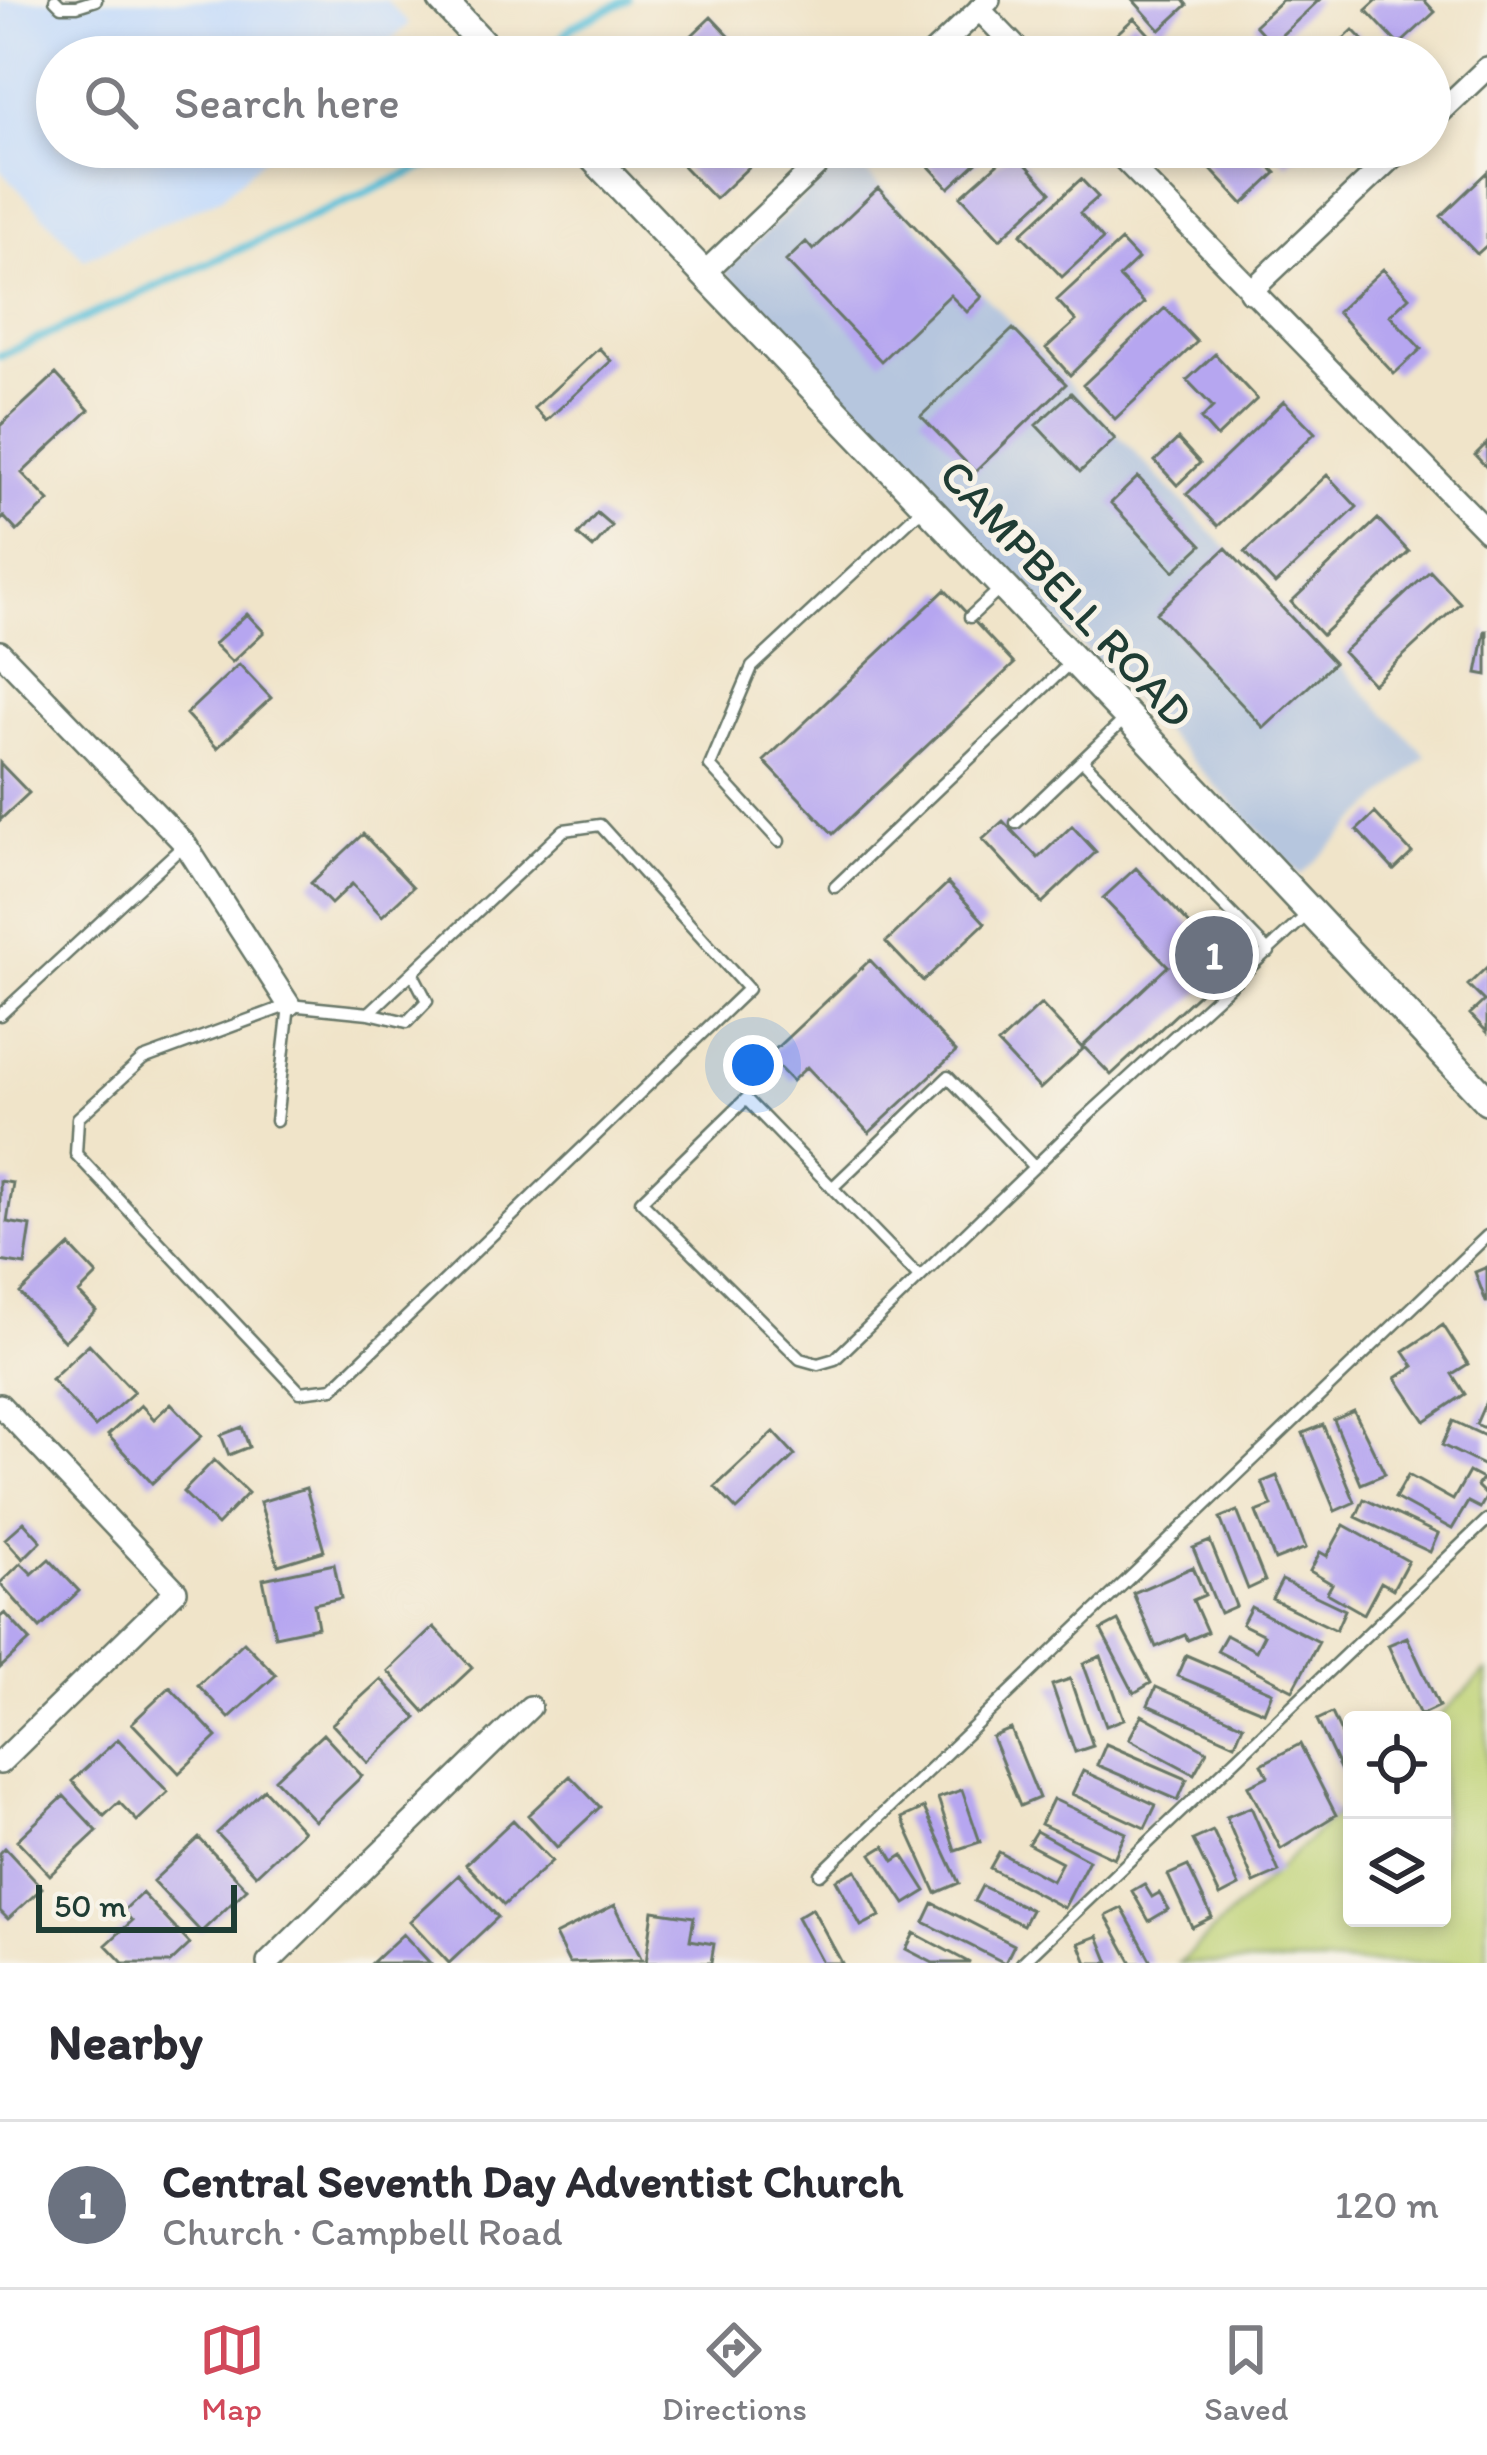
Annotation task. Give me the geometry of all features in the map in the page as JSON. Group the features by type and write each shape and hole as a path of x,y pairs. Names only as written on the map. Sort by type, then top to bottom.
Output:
{"street":[{"path":"442,0 475,36"},
{"path":"951,36 984,4 1009,36"},
{"path":"1451,102 1487,68"},
{"name":"CAMPBELL ROAD","path":"603,168 1487,1100"},
{"path":"705,272 814,168"},
{"path":"1132,168 1487,531"},
{"path":"1250,292 1381,168"},
{"path":"0,652 184,844 289,1005"},
{"path":"0,1405 176,1591 0,1762"},
{"path":"268,1963 530,1707"}],"lane":[{"path":"55,0 61,6 77,7 96,0"},
{"path":"779,841 710,766 752,667 926,505"},
{"path":"970,617 1004,586"},
{"path":"835,887 1073,660"},
{"path":"1016,823 1128,717"},
{"path":"1082,761 1269,952"},
{"path":"369,1013 564,830 600,825 748,989 333,1388 300,1392 76,1154 78,1118 143,1059 289,1005 407,1022 427,1001 413,974"},
{"path":"0,1015 184,844"},
{"path":"919,1277 746,1099 641,1201 800,1359 818,1364 835,1359 1309,913"},
{"path":"276,1121 289,1005"},
{"path":"832,1188 948,1077 1034,1167"},
{"path":"820,1874 1487,1236"},
{"path":"1022,1963 1487,1520"}],"shaded area":[{"path":"0,0 386,0 409,24 396,36 36,36 36,168 253,168 222,197 84,259 0,169"},
{"path":"834,168 862,168 1426,756 1301,875 724,272"}],"green space":[{"path":"1487,1671 1487,1963 1179,1963 1343,1808 1343,1927 1451,1927 1451,1711 1445,1711"}],"building":[{"path":"1133,0 1183,0 1187,5 1160,30"},
{"path":"1282,0 1319,0 1281,36 1265,36 1255,25"},
{"path":"1377,0 1424,0 1435,12 1409,36 1391,36 1366,10"},
{"path":"711,17 729,36 691,36"},
{"path":"1134,18 1151,36 1114,36"},
{"path":"685,168 748,168 715,199"},
{"path":"930,168 970,168 949,188"},
{"path":"993,168 1029,168 1051,192 1000,239 961,196"},
{"path":"1210,168 1271,168 1276,173 1243,204"},
{"path":"1487,172 1487,245 1477,254 1441,216"},
{"path":"1081,179 1098,197 1080,213 1103,239 1062,277 1021,234"},
{"path":"878,188 982,297 967,312 950,295 881,361 786,261 806,242 813,250"},
{"path":"1121,241 1138,259 1119,277 1144,303 1070,375 1046,348 1076,321 1057,300"},
{"path":"1383,269 1409,297 1390,315 1421,349 1394,374 1337,312"},
{"path":"1165,308 1197,342 1115,419 1083,385"},
{"path":"1013,329 1066,384 975,472 921,416"},
{"path":"599,348 611,361 546,421 534,408"},
{"path":"1215,354 1257,399 1217,437 1201,419 1213,407 1187,380"},
{"path":"56,374 89,410 22,473 49,501 17,531 4,517 0,521 0,426"},
{"path":"1071,393 1115,439 1080,472 1036,425"},
{"path":"1284,401 1315,433 1218,526 1187,494"},
{"path":"1178,439 1200,463 1177,485 1155,461"},
{"path":"1487,443 1487,468 1475,455"},
{"path":"1327,475 1357,507 1275,584 1245,552"},
{"path":"1138,477 1202,545 1174,571 1111,503"},
{"path":"597,513 612,526 593,548 578,535"},
{"path":"1378,519 1409,552 1322,635 1291,602"},
{"path":"1226,548 1334,663 1264,728 1156,613"},
{"path":"1430,571 1460,603 1373,684 1343,652"},
{"path":"945,590 1014,664 833,834 764,761"},
{"path":"247,614 264,632 232,662 214,644"},
{"path":"1487,631 1487,675 1477,673"},
{"path":"239,664 271,698 217,748 186,714"},
{"path":"0,763 29,793 0,820"},
{"path":"1375,813 1412,853 1394,870 1357,830"},
{"path":"1003,821 1038,858 1072,826 1096,852 1042,903 983,839"},
{"path":"363,834 413,887 382,916 352,884 331,904 311,883"},
{"path":"1136,868 1213,949 1194,968 1209,984 1111,1075 1083,1046 1168,966 1103,898"},
{"path":"948,883 985,923 923,981 886,942"},
{"path":"870,960 956,1052 869,1133 807,1067 792,1081 768,1056"},
{"path":"1487,967 1487,1032 1470,1014 1484,1001 1468,985"},
{"path":"1041,1004 1083,1049 1040,1089 998,1044"},
{"path":"0,1181 13,1183 7,1222 31,1226 25,1265 0,1261"},
{"path":"70,1246 97,1275 79,1293 96,1311 64,1341 20,1293"},
{"path":"1487,1267 1487,1302 1486,1302 1475,1272"},
{"path":"1443,1325 1468,1364 1452,1374 1465,1394 1425,1421 1396,1378 1414,1366 1404,1351"},
{"path":"89,1344 134,1392 95,1427 51,1379"},
{"path":"1487,1399 1487,1429 1476,1424"},
{"path":"171,1403 202,1436 152,1483 108,1435 141,1405 154,1419"},
{"path":"1354,1411 1385,1474 1361,1484 1334,1420"},
{"path":"1453,1421 1487,1437 1487,1467 1442,1445"},
{"path":"1323,1425 1355,1502 1335,1511 1303,1433"},
{"path":"242,1427 249,1447 229,1455 221,1435"},
{"path":"774,1432 795,1455 737,1510 715,1487"},
{"path":"214,1460 248,1493 217,1525 183,1492"},
{"path":"1469,1472 1482,1479 1477,1486 1487,1496 1480,1508 1468,1502 1452,1529 1395,1498 1408,1475 1453,1500"},
{"path":"1277,1476 1306,1548 1275,1560 1256,1512 1272,1506 1262,1482"},
{"path":"306,1488 324,1551 278,1565 260,1502"},
{"path":"1364,1499 1438,1534 1430,1552 1356,1517"},
{"path":"1237,1511 1265,1581 1248,1589 1220,1518"},
{"path":"24,1522 41,1541 23,1559 5,1539"},
{"path":"1344,1525 1408,1561 1393,1589 1381,1582 1364,1614 1327,1593 1332,1584 1310,1571 1320,1552 1327,1556"},
{"path":"1210,1541 1236,1606 1220,1613 1193,1548"},
{"path":"49,1559 79,1591 40,1628 0,1583 21,1563 32,1574"},
{"path":"334,1564 341,1598 314,1604 318,1627 275,1636 263,1579"},
{"path":"1193,1567 1205,1595 1193,1600 1207,1632 1156,1647 1133,1593"},
{"path":"1282,1580 1345,1610 1336,1630 1272,1599"},
{"path":"1251,1607 1319,1642 1293,1690 1217,1651 1226,1635 1256,1651 1264,1635 1242,1624"},
{"path":"5,1613 30,1640 0,1668 0,1617"},
{"path":"1118,1621 1151,1683 1134,1693 1101,1630"},
{"path":"434,1627 472,1668 425,1712 388,1671"},
{"path":"1407,1637 1439,1706 1418,1711 1388,1645"},
{"path":"244,1642 276,1675 229,1718 198,1685"},
{"path":"1186,1655 1272,1692 1264,1712 1177,1676"},
{"path":"1101,1656 1124,1719 1106,1726 1083,1663"},
{"path":"381,1679 417,1718 368,1763 332,1724"},
{"path":"1070,1679 1093,1746 1075,1752 1052,1685"},
{"path":"170,1687 217,1737 179,1773 132,1723"},
{"path":"1156,1687 1243,1725 1235,1744 1148,1705"},
{"path":"1332,1713 1343,1737 1343,1775 1317,1720"},
{"path":"1142,1715 1207,1751 1194,1774 1129,1739"},
{"path":"1011,1729 1039,1798 1020,1806 992,1737"},
{"path":"323,1734 362,1776 315,1821 275,1779"},
{"path":"118,1739 168,1792 137,1821 119,1802 104,1816 72,1781"},
{"path":"1106,1744 1187,1779 1178,1800 1097,1765"},
{"path":"1300,1744 1336,1815 1281,1849 1248,1786 1268,1776 1262,1764"},
{"path":"1083,1771 1156,1805 1145,1828 1072,1794"},
{"path":"570,1776 600,1807 557,1847 528,1815"},
{"path":"264,1789 303,1831 256,1875 217,1833"},
{"path":"962,1790 980,1842 955,1850 938,1798"},
{"path":"64,1796 97,1831 50,1875 17,1840"},
{"path":"1053,1799 1126,1833 1114,1858 1041,1824"},
{"path":"1251,1807 1279,1872 1254,1883 1226,1817"},
{"path":"924,1808 959,1883 936,1893 902,1818"},
{"path":"513,1820 552,1861 504,1905 466,1864"},
{"path":"1036,1831 1089,1860 1064,1908 990,1868 999,1852 1052,1881 1062,1862 1028,1844"},
{"path":"1213,1831 1239,1886 1220,1896 1193,1840"},
{"path":"199,1838 247,1889 201,1932 153,1881"},
{"path":"885,1846 894,1861 903,1855 926,1891 905,1904 872,1854"},
{"path":"5,1848 42,1888 8,1919 0,1911 0,1853"},
{"path":"1188,1866 1212,1917 1192,1927 1168,1875"},
{"path":"856,1870 880,1916 861,1926 836,1880"},
{"path":"459,1875 498,1917 449,1963 410,1921"},
{"path":"1144,1884 1152,1897 1159,1893 1169,1909 1149,1921 1132,1891"},
{"path":"982,1886 1031,1910 1023,1925 974,1901"},
{"path":"142,1893 190,1944 170,1963 123,1963 106,1945 132,1921 123,1911"},
{"path":"933,1903 1014,1945 1005,1963 924,1922"},
{"path":"615,1905 642,1960 569,1963 555,1935"},
{"path":"812,1908 842,1963 822,1963 797,1917"},
{"path":"1122,1908 1152,1963 1132,1963 1106,1916"},
{"path":"653,1911 694,1917 690,1940 714,1944 711,1963 646,1963"},
{"path":"914,1933 970,1963 933,1963 906,1949"},
{"path":"403,1934 430,1963 372,1963"},
{"path":"1098,1936 1109,1963 1087,1963 1079,1943"}],"waterway":[{"path":"563,36 573,26 627,0"},
{"path":"0,356 422,168"}],"place":[{"name":"Central Seventh Day Adventist Church","path":"1214,955"}]}
